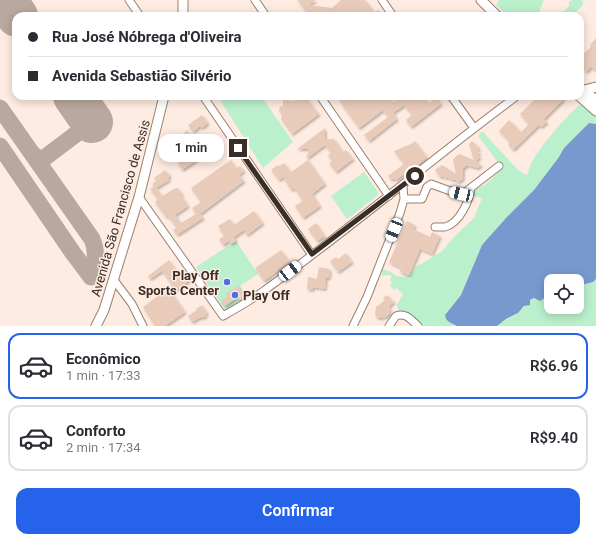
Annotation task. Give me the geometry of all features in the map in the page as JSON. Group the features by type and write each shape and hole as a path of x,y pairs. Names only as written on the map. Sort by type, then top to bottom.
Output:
{"street":[{"path":"129,0 137,12"},
{"path":"183,0 183,12"},
{"path":"255,0 263,12"},
{"path":"382,0 391,12"},
{"path":"481,0 493,12"},
{"path":"584,91 596,87"},
{"path":"584,94 596,100"},
{"path":"584,96 596,111"},
{"name":"Avenida São Francisco de Assis","path":"96,326 104,310 140,197 163,100"},
{"path":"206,100 312,254"},
{"path":"323,100 389,196"},
{"path":"454,100 474,128"},
{"path":"140,197 223,316 268,288 403,186 474,128 512,100"},
{"path":"404,199 422,199 427,187 431,184 461,194 499,166"},
{"path":"353,326 373,282 398,217 404,199 403,186"},
{"path":"435,227 444,227 458,216 467,205 471,188"},
{"path":"114,280 132,304 143,326"},
{"path":"389,326 396,316 401,314 407,316 418,326"}],"green space":[{"path":"499,0 544,0 539,12 504,12 496,5"},
{"path":"572,0 581,0 583,5 575,12 563,12 569,6 569,2"},
{"path":"220,100 264,100 293,142 263,168"},
{"path":"579,105 582,105 596,117 596,124 589,123 564,148 534,190 482,245 461,295 445,315 449,322 457,326 420,326 399,312 397,305 403,294 396,288 394,290 390,286 392,276 382,276 382,269 391,272 396,276 403,277 410,275 416,267 441,252 474,218 482,198 473,196 472,191 485,185 500,171 501,168 499,164 479,137 479,133 483,132 518,170 526,175 528,174 534,158 541,148"},
{"path":"364,172 378,192 377,196 347,219 331,196"},
{"name":"Play Off Sports Center","path":"236,241 258,274 240,286 248,299 227,313 196,267"},
{"path":"596,279 596,326 497,326 517,314 529,303 530,300 544,297 544,314 584,314 584,284 593,282"}],"water":[{"path":"589,123 596,124 596,279 593,282 584,284 584,274 544,274 544,298 540,301 534,298 530,300 530,305 524,306 518,313 506,319 497,326 457,326 449,322 445,315 461,295 482,245 534,190 564,148"}],"building":[{"path":"297,0 316,0 309,5 332,8 341,0 365,0 374,12 332,11 307,12"},
{"path":"596,38 596,71 591,67 586,72 584,70 584,53 591,47 590,45"},
{"path":"283,100 308,100 319,114 292,134 281,119 283,113 279,112 280,106 283,107"},
{"path":"339,100 392,100 393,102 396,100 426,100 429,103 432,100 438,100 441,104 411,127 406,120 412,115 404,105 393,113 397,119 369,141 364,135 388,117 383,110 359,128"},
{"path":"534,100 563,100 544,119 547,122 541,127 539,125 513,150 508,144 510,142 499,131 509,120 521,132 529,124 520,114"},
{"path":"202,115 208,123 202,128 200,126 193,132 188,125"},
{"path":"325,128 325,139 334,139 343,152 346,150 353,159 336,172 329,163 332,161 328,155 331,153 325,145 306,159 309,149 297,149"},
{"path":"187,130 199,148 196,150 201,157 182,170 178,163 185,158 177,148 183,144 182,142 186,139 183,134"},
{"path":"415,141 427,157 410,171 409,170 396,180 394,178 392,180 388,176 404,164 394,151"},
{"path":"472,141 479,148 477,151 480,153 477,155 480,157 476,161 481,165 478,168 467,165 463,169 463,179 458,182 448,177 440,177 435,170 442,165 456,174 453,159 459,154 474,160 469,144"},
{"path":"231,160 236,168 240,166 244,171 239,175 244,181 200,214 203,218 177,235 173,230 176,228 175,225 168,216 166,217 155,202 158,199 150,189 156,181 154,178 165,170 170,176 168,178 169,180 156,188 162,196 176,188 178,188 182,194 181,195 188,206 175,215 181,223 196,214 192,208 201,202 191,188"},
{"path":"308,160 325,184 312,194 320,206 303,218 295,206 303,201 294,188 291,190 283,177 279,180 271,170 284,163 291,172"},
{"path":"254,211 263,223 247,235 244,230 234,237 236,241 231,244 229,241 223,245 219,239 224,236 218,226 230,219 234,225"},
{"path":"407,221 415,225 413,229 430,237 432,232 440,236 432,254 420,249 409,275 400,272 401,268 389,262"},
{"path":"316,223 325,236 317,241 308,229"},
{"path":"281,250 290,262 264,281 255,268"},
{"path":"346,253 352,262 338,272 330,261 336,257 338,259"},
{"path":"169,260 182,278 186,275 190,280 172,293 185,312 165,326 155,326 143,307 172,285 162,271 150,279 148,276"},
{"path":"319,267 330,269 329,278 326,278 325,289 313,287 313,290 307,289 308,277 317,279"},
{"name":"Play Off","path":"238,286 245,297 240,300 238,297 225,306 221,300 228,296 226,293"},
{"path":"387,295 394,302 389,306 390,312 386,317 378,318 375,315 376,307 385,300 383,298"},
{"path":"202,305 207,313 205,314 206,316 192,322 188,316"}],"taxiway":[{"path":"0,108 92,239 95,249 95,263 91,277"},
{"path":"34,155 37,158 43,159 92,122"},
{"path":"0,146 91,277"}],"runway":[{"path":"5,0 14,12"},
{"path":"77,100 92,122"}],"place":[{"name":"Play Off Sports Center","path":"227,282"},
{"name":"Play Off","path":"235,295"}],"route":[{"path":"238,148 312,254 415,176"}]}
